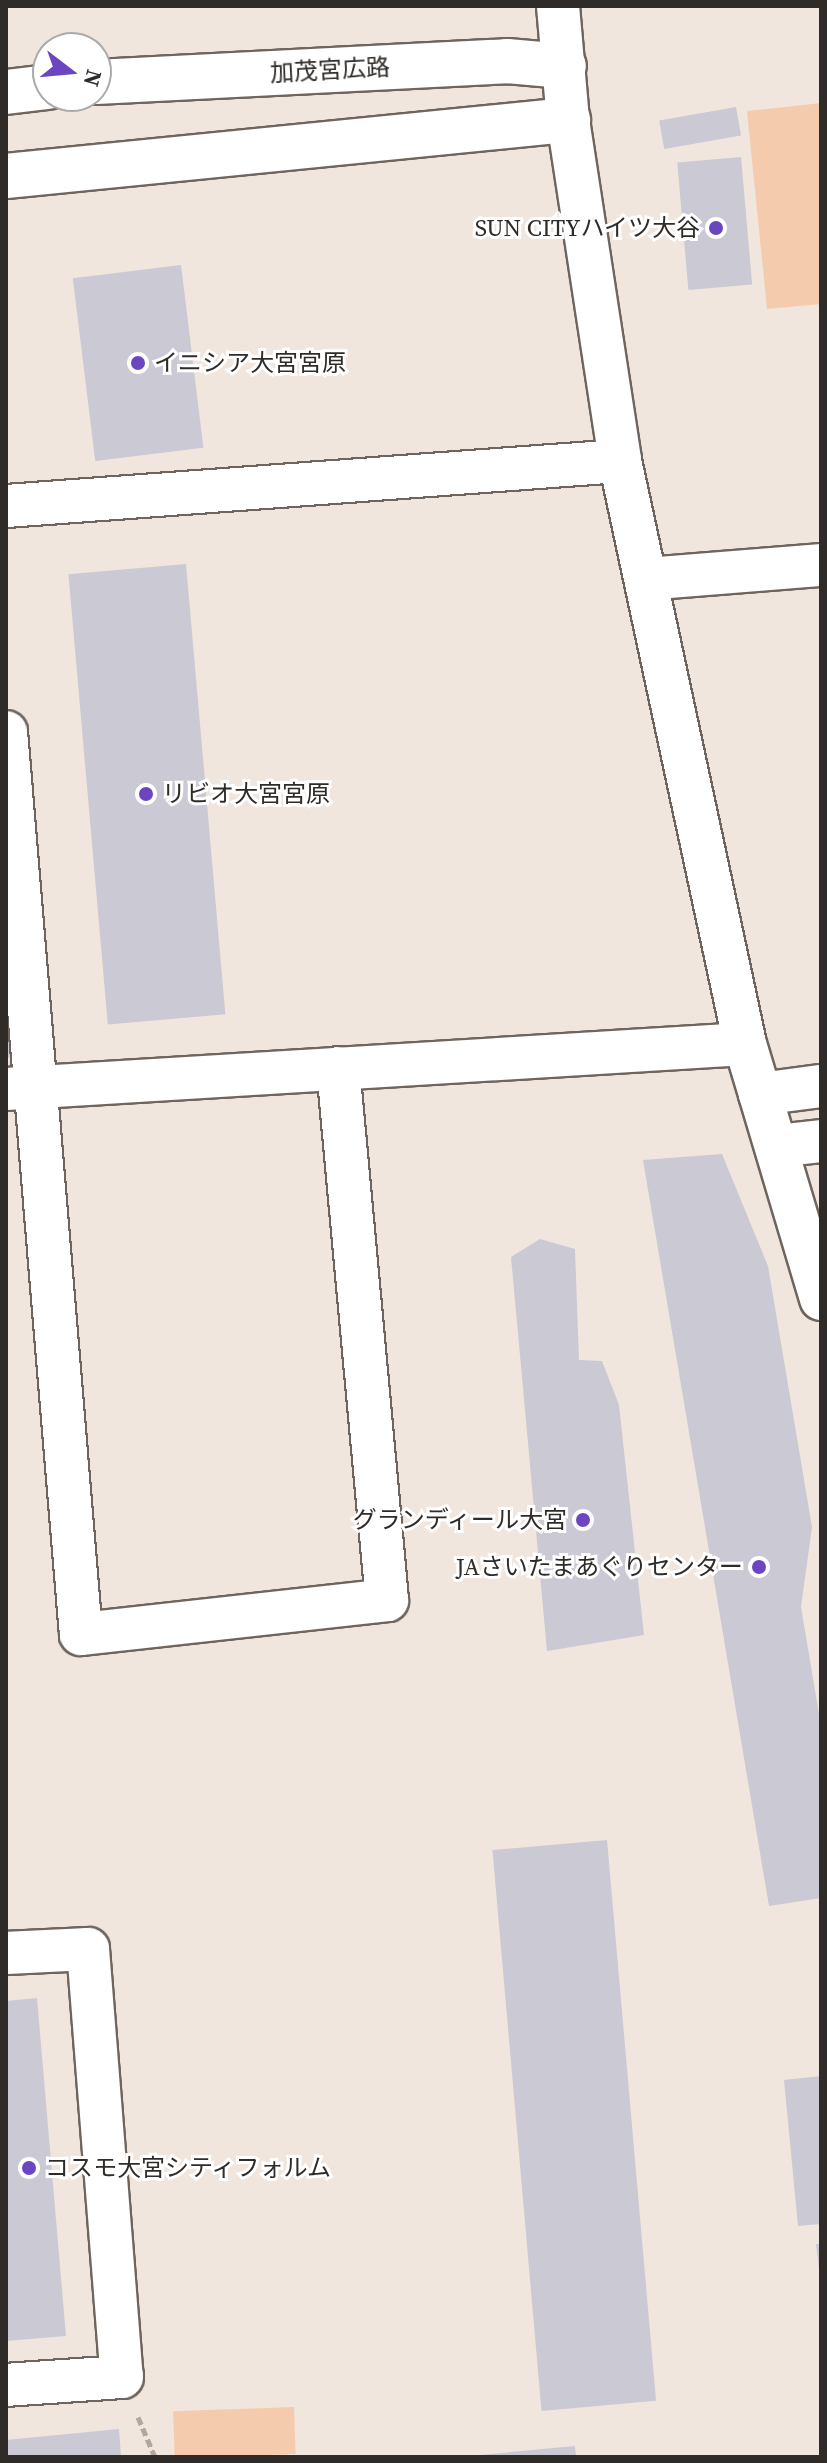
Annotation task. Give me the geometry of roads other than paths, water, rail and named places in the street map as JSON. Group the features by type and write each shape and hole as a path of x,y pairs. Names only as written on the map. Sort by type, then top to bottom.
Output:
{"street":[{"path":"558,6 568,120 620,461 745,1044 821,1299"},
{"name":"加茂宮広路","path":"112,81 507,61 564,66"},
{"path":"6,92 32,89"},
{"path":"6,176 568,120"},
{"path":"6,506 620,461"},
{"path":"646,579 821,565"},
{"path":"6,732 23,1087 81,1634 387,1600 338,1068"},
{"path":"23,1087 745,1044"},
{"path":"760,1094 821,1086"},
{"path":"776,1146 821,1141"},
{"path":"6,1953 88,1949 122,2377 6,2385"}],"place":[{"name":"SUN CITYハイツ大谷","path":"716,228"},
{"name":"イニシア大宮宮原","path":"138,363"},
{"name":"リビオ大宮宮原","path":"146,794"},
{"name":"グランディール大宮","path":"583,1520"},
{"name":"JAさいたまあぐりセンター","path":"759,1567"},
{"name":"コスモ大宮シティフォルム","path":"29,2168"}]}
